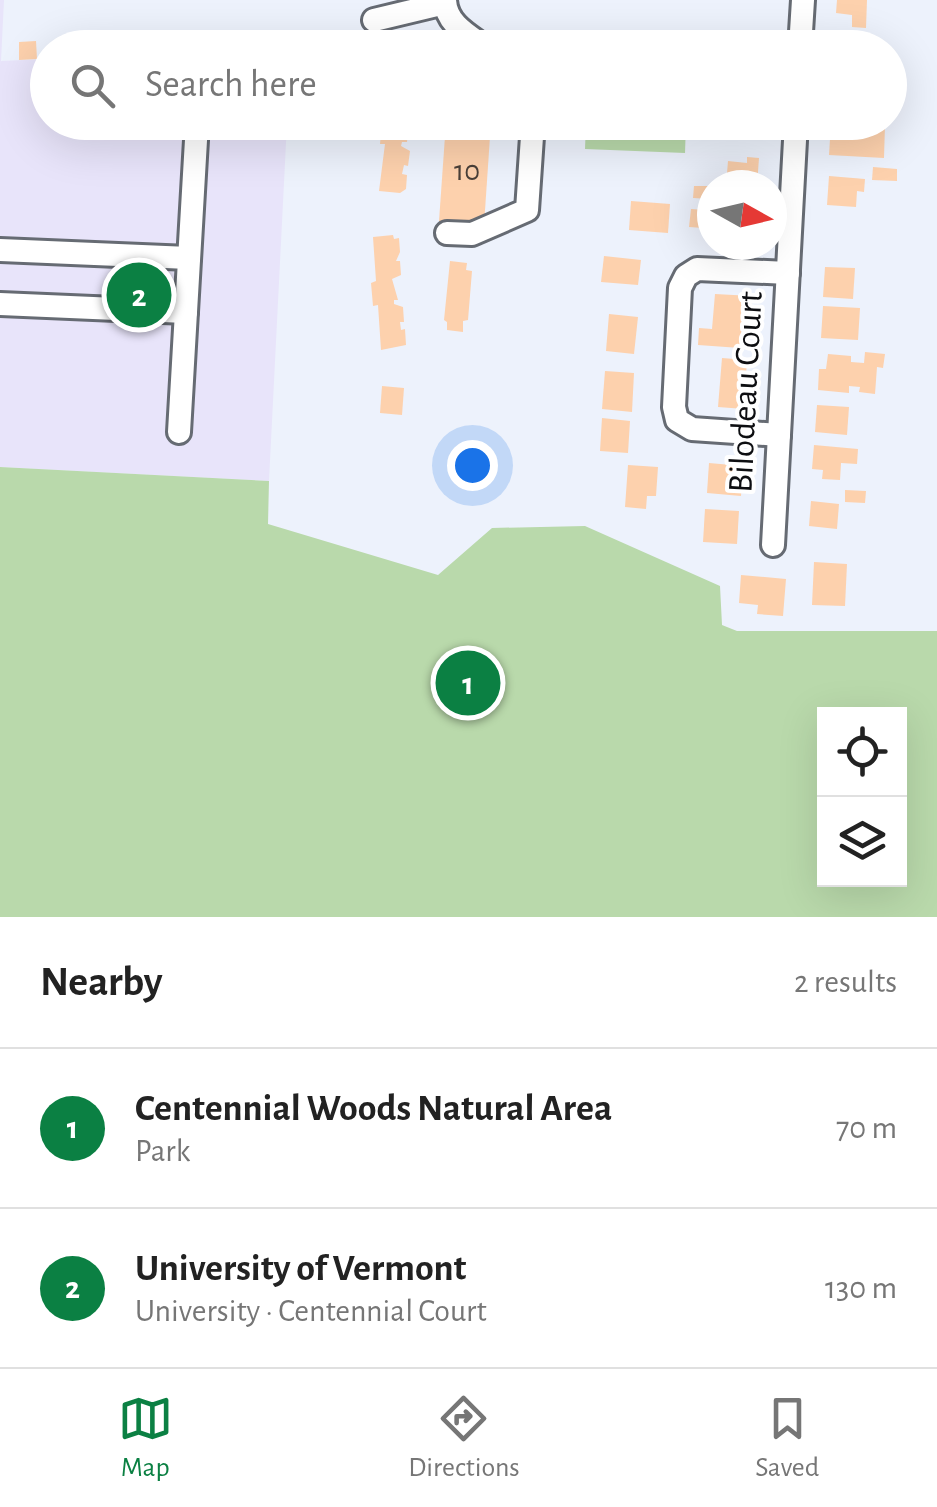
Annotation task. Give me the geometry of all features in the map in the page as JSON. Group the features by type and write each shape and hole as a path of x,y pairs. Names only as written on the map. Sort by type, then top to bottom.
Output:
{"street":[{"path":"801,30 802,0"},
{"path":"374,20 445,2 452,22 462,30"},
{"path":"179,432 196,140"},
{"path":"446,233 472,234 527,210 532,140"},
{"name":"Bilodeau Court","path":"773,544 795,140"},
{"path":"0,250 189,258"},
{"path":"779,435 692,429 680,424 674,412 677,348 681,283 689,272 702,269 788,273"},
{"path":"0,304 186,312"}],"shaded area":[{"path":"0,0 4,0 1,61 30,60 30,140 286,140 269,481 0,467"}],"green space":[{"path":"585,140 685,140 685,153 585,149"},
{"path":"0,467 269,481 268,524 438,575 492,528 585,526 720,586 722,625 737,631 937,631 937,917 0,917"}],"building":[{"path":"837,0 867,0 866,28 852,27 852,15 836,13"},
{"path":"30,41 30,59 19,60 19,42"},
{"path":"380,140 407,140 401,146 410,151 408,166 404,165 402,174 407,175 406,189 400,193 379,191 385,144 380,144"},
{"path":"445,140 490,140 484,225 439,221"},
{"path":"830,140 885,140 884,158 829,155"},
{"path":"747,157 759,158 758,170 727,170 728,161 747,163"},
{"path":"873,167 897,169 897,181 872,180"},
{"path":"829,176 865,179 864,192 857,191 856,207 827,205"},
{"path":"631,201 670,204 668,233 629,230"},
{"path":"691,209 697,209 697,228 689,227"},
{"path":"393,235 394,239 399,238 396,261 400,261 401,275 392,279 398,300 394,304 403,307 404,322 400,322 401,330 405,329 406,345 381,350 378,305 373,306 371,283 376,281 373,237"},
{"path":"604,256 641,260 638,285 601,282"},
{"path":"450,261 467,263 466,270 472,271 468,320 463,321 463,332 447,330 444,320"},
{"path":"825,267 855,268 853,299 823,297"},
{"path":"715,294 752,296 751,317 743,317 740,348 698,345 699,328 712,329"},
{"path":"823,306 860,308 858,340 821,338"},
{"path":"609,314 638,317 634,354 606,351"},
{"path":"865,352 885,354 883,368 877,367 875,394 849,386 849,393 818,390 819,369 826,369 828,354 851,356 851,362 864,363"},
{"path":"722,358 747,360 744,409 718,407"},
{"path":"605,371 634,373 632,412 602,409"},
{"path":"382,386 404,388 402,415 380,413"},
{"path":"817,405 849,407 847,435 815,432"},
{"path":"602,418 630,421 628,453 600,451"},
{"path":"814,445 858,449 857,464 841,463 840,480 822,479 823,470 812,469"},
{"path":"709,463 743,466 741,496 707,493"},
{"path":"628,465 658,467 656,496 647,496 646,509 625,507"},
{"path":"845,490 866,491 865,503 845,502"},
{"path":"811,501 839,504 837,529 809,526"},
{"path":"705,509 739,511 737,544 703,542"},
{"path":"814,562 847,564 845,606 812,605"},
{"path":"741,575 786,579 783,616 757,614 758,605 739,603"}],"place":[{"name":"University of Vermont","path":"139,295"},
{"name":"Centennial Woods Natural Area","path":"468,683"}]}
